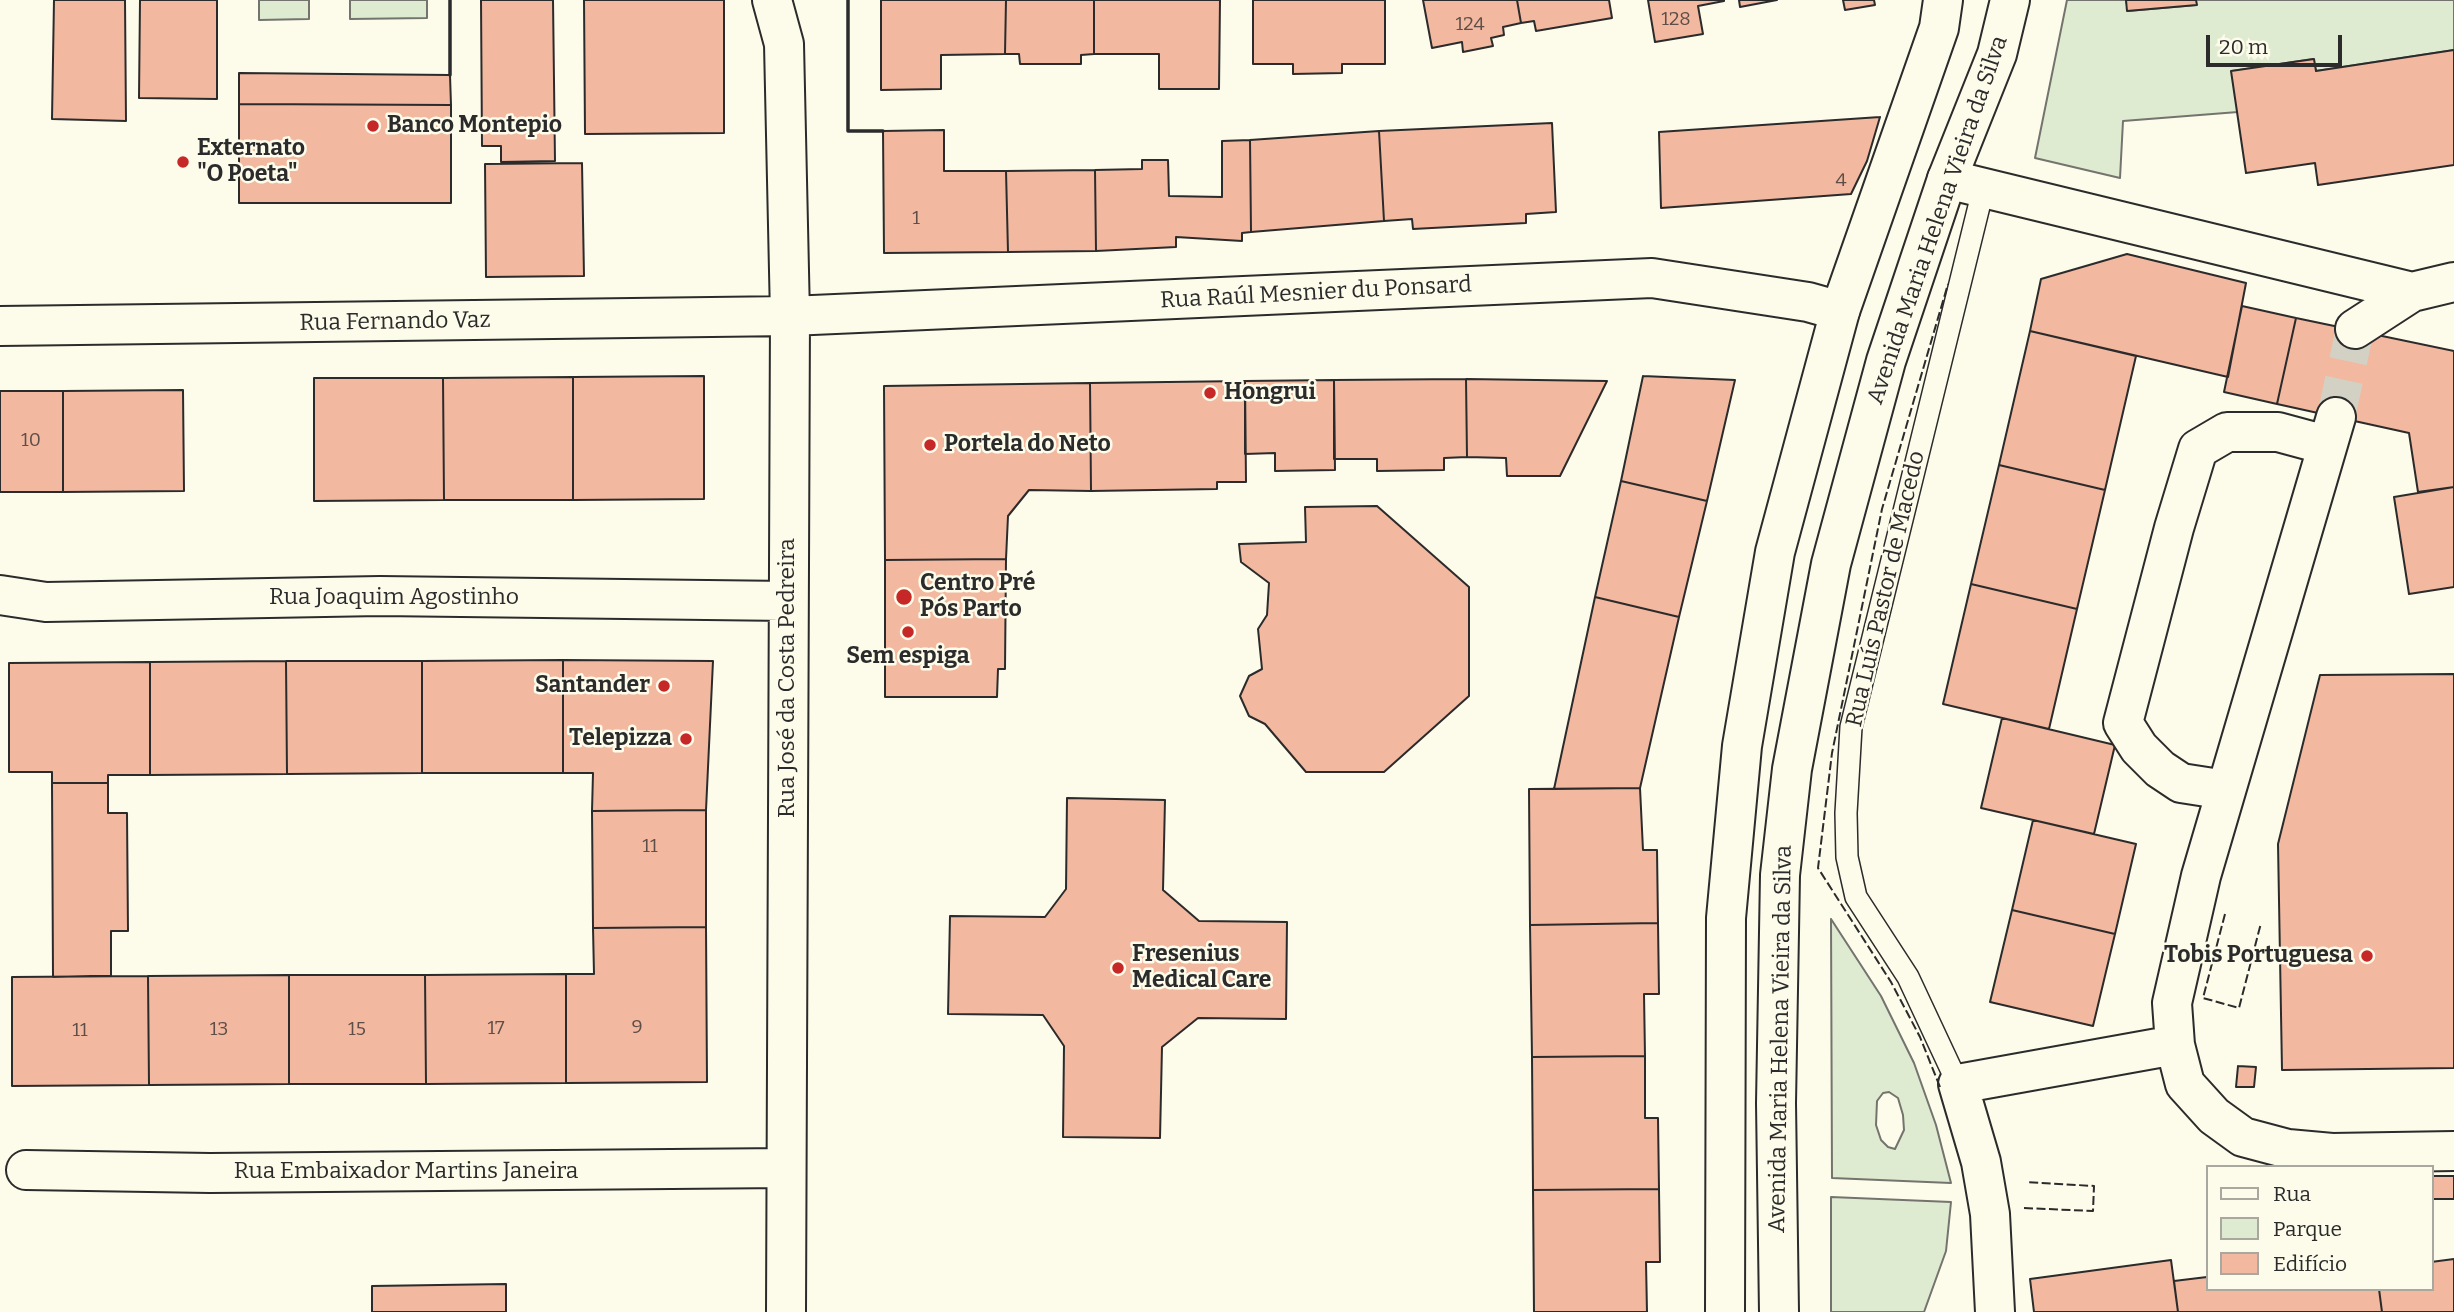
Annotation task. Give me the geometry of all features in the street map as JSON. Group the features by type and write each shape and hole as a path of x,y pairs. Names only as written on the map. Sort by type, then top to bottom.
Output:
{"street":[{"name":"Rua José da Costa Pedreira","path":"772,0 784,44 790,316 786,1312"},
{"name":"Rua José da Costa Pedreira","path":"784,44 796,0"},
{"path":"1725,1312 1726,918 1742,746 1775,552 1840,311 1939,28 1942,0"},
{"name":"Avenida Maria Helena Vieira da Silva","path":"1779,1312 1776,1091 1779,888 1792,769 1835,551 1886,361 1947,179 1997,54 2010,0"},
{"path":"1947,179 1983,190 2412,292"},
{"name":"Rua Raúl Mesnier du Ponsard","path":"790,316 1652,278 1808,302 1840,311"},
{"path":"2355,329 2412,292 2454,282"},
{"name":"Rua Fernando Vaz","path":"0,327 790,316"},
{"path":"2227,790 2181,783 2160,769 2139,748 2123,723 2174,528 2198,449 2227,432 2331,431 2227,790 2201,876 2172,1003 2175,1045 2186,1084 2214,1116 2243,1137 2288,1149 2332,1153 2454,1151"},
{"name":"Rua Joaquim Agostinho","path":"0,595 46,602 380,596 788,601"},
{"path":"1995,1312 1990,1214 1981,1163 1958,1084 2175,1045"},
{"name":"Rua Embaixador Martins Janeira","path":"26,1170 210,1173 786,1168"}],"lane":[{"name":"Rua Luís Pastor de Macedo","path":"1958,1084 1908,977 1856,898 1847,857 1846,813 1851,727 1983,190"}],"green space":[{"path":"259,0 309,0 309,19 259,20"},
{"path":"350,0 427,0 427,18 350,19"},
{"path":"2067,0 2126,0 2128,11 2196,5 2196,0 2454,0 2454,50 2316,71 2313,59 2232,71 2238,112 2123,121 2120,178 2035,158"},
{"path":"1831,919 1881,996 1914,1063 1936,1125 1951,1183 1832,1178","holes":["1889,1092 1898,1098 1904,1130 1895,1149 1888,1147 1881,1140 1876,1125 1877,1101 1883,1093"]},
{"path":"1831,1197 1951,1202 1946,1251 1924,1312 1831,1312"}],"building":[{"path":"54,0 125,0 126,121 52,119"},
{"path":"140,0 217,0 217,99 139,98"},
{"path":"481,0 553,0 555,161 501,162 501,146 482,146"},
{"path":"584,0 724,0 724,133 585,134"},
{"path":"881,0 1006,0 1005,54 941,55 941,89 881,90"},
{"path":"1006,0 1094,0 1094,54 1081,55 1081,64 1020,64 1019,54 1005,54"},
{"path":"1094,0 1220,0 1219,89 1159,89 1159,54 1094,54"},
{"path":"1253,0 1385,0 1385,64 1342,64 1342,73 1293,74 1293,64 1253,64"},
{"path":"1423,0 1517,0 1521,23 1503,27 1504,35 1491,38 1493,46 1463,52 1462,42 1432,48"},
{"path":"1517,0 1609,0 1612,18 1536,31 1534,21 1521,23"},
{"path":"1648,0 1724,1 1698,6 1703,34 1655,42"},
{"path":"1739,0 1777,0 1740,7"},
{"path":"1843,0 1874,0 1875,5 1845,10"},
{"path":"2126,0 2196,0 2197,5 2127,11"},
{"path":"2454,50 2454,165 2318,185 2315,163 2246,173 2231,71 2314,59 2316,71"},
{"path":"239,73 450,75 451,105 239,104"},
{"path":"239,104 451,105 451,203 239,203"},
{"path":"1880,117 1867,161 1851,194 1661,208 1659,132"},
{"path":"1552,123 1556,212 1526,214 1526,223 1413,229 1412,219 1384,221 1379,131"},
{"path":"944,130 944,171 1006,171 1008,252 884,253 883,131"},
{"path":"1379,131 1384,221 1251,232 1250,140"},
{"path":"1250,140 1251,232 1242,233 1242,241 1176,237 1176,247 1096,251 1095,170 1142,169 1142,160 1168,160 1169,196 1222,197 1222,141"},
{"path":"582,163 584,276 486,277 485,164"},
{"path":"1095,170 1096,251 1008,252 1006,171"},
{"path":"2127,254 2246,283 2228,377 2030,331 2041,279"},
{"path":"2242,306 2296,318 2277,404 2224,392"},
{"path":"2296,318 2454,351 2454,487 2418,492 2409,433 2277,404"},
{"path":"2030,331 2136,356 2105,490 1999,465"},
{"path":"704,376 704,499 573,500 573,377"},
{"path":"1643,376 1735,380 1707,501 1621,481"},
{"path":"573,377 573,500 444,500 443,378"},
{"path":"314,378 443,378 444,500 314,501"},
{"path":"1466,379 1467,457 1444,458 1444,470 1377,471 1377,459 1334,459 1334,380"},
{"path":"1466,379 1607,381 1560,476 1507,476 1506,458 1467,457"},
{"path":"1334,380 1335,470 1275,471 1275,453 1245,454 1245,381"},
{"path":"1245,381 1246,482 1217,482 1217,489 1091,491 1090,383"},
{"path":"1090,383 1091,491 1029,490 1008,516 1006,559 885,560 884,386"},
{"path":"183,390 184,491 63,492 63,391"},
{"path":"0,391 63,391 63,492 0,492"},
{"path":"1999,465 2105,490 2077,609 1971,584"},
{"path":"1621,481 1707,501 1679,617 1595,597"},
{"path":"2454,487 2454,587 2409,594 2394,497"},
{"path":"1377,506 1469,587 1469,696 1384,772 1306,772 1265,724 1249,716 1240,696 1249,676 1262,669 1258,629 1267,615 1269,583 1241,562 1239,544 1306,542 1305,507"},
{"path":"1006,559 1005,669 998,669 997,697 885,697 885,560"},
{"path":"1971,584 2077,609 2049,729 1943,704"},
{"path":"1595,597 1679,617 1640,788 1554,789"},
{"path":"563,660 563,773 422,773 422,661"},
{"path":"563,660 713,661 706,810 592,811 593,773 563,773"},
{"path":"286,661 422,661 422,773 287,774"},
{"path":"286,661 287,774 150,775 150,662"},
{"path":"150,662 150,775 108,775 108,783 52,783 52,772 9,772 9,663"},
{"name":"Tobis Portuguesa","path":"2454,674 2454,1068 2282,1070 2278,844 2320,675"},
{"path":"2002,718 2115,745 2094,834 1981,808"},
{"path":"52,783 108,783 108,813 127,813 128,931 111,931 111,976 53,977"},
{"path":"1640,788 1643,850 1657,850 1658,923 1530,925 1529,789"},
{"name":"Fresenius Medical Care","path":"1067,798 1165,800 1163,890 1199,921 1287,922 1286,1019 1198,1018 1162,1047 1160,1138 1063,1137 1064,1046 1043,1015 948,1014 950,916 1045,917 1066,889"},
{"path":"706,810 706,927 593,928 592,811"},
{"path":"2033,820 2136,844 2115,934 2012,910"},
{"path":"2012,910 2115,934 2093,1026 1990,1002"},
{"path":"1658,923 1659,994 1644,994 1645,1056 1532,1057 1530,925"},
{"path":"706,927 707,1082 566,1083 566,974 594,974 593,928"},
{"path":"566,974 566,1083 426,1084 425,975"},
{"path":"289,975 425,975 426,1084 289,1084"},
{"path":"289,975 289,1084 149,1085 148,976"},
{"path":"148,976 149,1085 12,1086 12,977"},
{"path":"1645,1056 1645,1118 1658,1118 1659,1189 1533,1190 1532,1057"},
{"path":"2238,1066 2256,1067 2254,1087 2236,1087"},
{"path":"2433,1176 2454,1176 2454,1199 2433,1199"},
{"path":"1659,1189 1660,1262 1646,1262 1647,1312 1534,1312 1533,1190"},
{"path":"2454,1259 2454,1312 2382,1312 2379,1291 2433,1291 2433,1262"},
{"path":"2171,1260 2178,1312 2034,1312 2030,1279"},
{"path":"2206,1277 2206,1291 2379,1291 2382,1312 2178,1312 2174,1281"},
{"path":"506,1284 506,1312 372,1312 372,1286"}],"tunnel":[{"path":"2336,417 2355,329"}],"fence":[{"path":"1940,1087 1920,1037 1891,982 1818,868 1832,753 1882,509 1948,284"},
{"path":"2225,914 2203,998 2239,1008 2261,923"},
{"path":"2024,1208 2093,1211 2094,1186 2026,1182"}],"wall":[{"path":"450,0 450,75"},
{"path":"848,0 848,131 883,131"}],"place":[{"name":"Banco Montepio","path":"373,126"},
{"name":"Externato \"O Poeta\"","path":"183,162"},
{"name":"Hongrui","path":"1210,393"},
{"name":"Portela do Neto","path":"930,445"},
{"name":"Centro Pré Pós Parto","path":"904,597"},
{"name":"Sem espiga","path":"908,632"},
{"name":"Santander","path":"664,686"},
{"name":"Telepizza","path":"686,739"},
{"name":"Tobis Portuguesa","path":"2367,956"},
{"name":"Fresenius Medical Care","path":"1118,968"}]}
